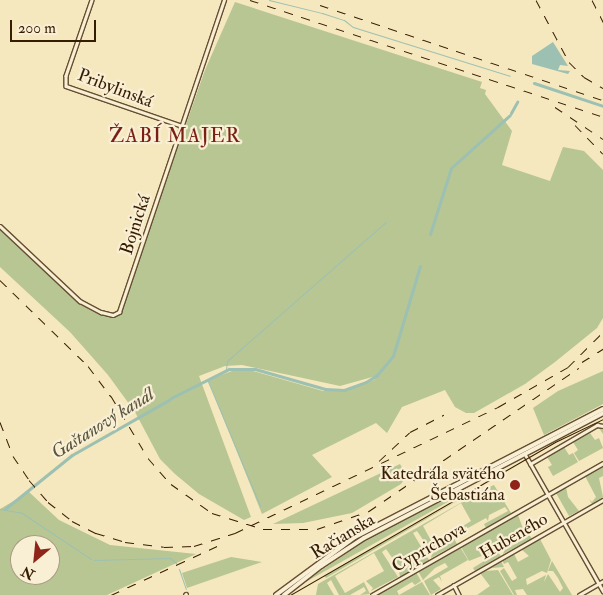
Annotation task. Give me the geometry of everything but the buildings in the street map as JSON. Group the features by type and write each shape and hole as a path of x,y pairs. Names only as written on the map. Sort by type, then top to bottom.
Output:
{"main road":[{"name":"Račianska","path":"276,595 355,538 516,452 603,409"},
{"name":"Račianska","path":"283,589 286,594 364,538 603,413"},
{"path":"516,452 525,454 530,446"}],"street":[{"name":"Pribylinská","path":"92,0 66,76 66,86 182,126"},
{"name":"Bojnická","path":"0,226 80,301 100,312 116,314 122,306 224,0"},
{"path":"530,464 598,425 603,426"},
{"path":"525,454 603,591"},
{"name":"Cyprichova","path":"372,595 603,463"},
{"name":"Hubeného","path":"437,595 603,501"},
{"path":"579,595 603,581"},
{"path":"454,585 460,595"}],"green space":[{"path":"235,2 482,82 480,88 486,90 485,94 512,131 502,165 550,181 563,147 584,151 603,170 603,318 597,328 555,362 525,384 474,413 466,413 455,407 445,390 402,407 387,433 376,423 312,455 332,477 262,514 208,380 232,371 253,371 323,391 345,391 374,380 394,356 402,328 393,356 376,376 340,386 242,365 225,366 199,376 251,517 244,520 199,494 160,459 135,412 108,375 70,332 0,267 0,227 85,306 112,315 121,309 205,70"},
{"path":"603,371 603,404 544,435 533,408 558,391"},
{"path":"598,426 603,428 603,434 599,428 590,433 595,440 599,438 603,448 579,461 574,453 578,450 573,442 568,443"},
{"path":"567,443 564,447 569,455 573,453 578,462 553,476 548,467 552,465 547,457 542,458"},
{"path":"400,464 407,476 401,484 352,513 303,523 273,524"},
{"path":"603,466 603,476 599,478 603,497 592,504 589,499 592,502 596,497 585,476"},
{"path":"494,485 511,513 486,528 484,524 508,511 505,507 489,515 488,521 486,518 457,534 453,532 471,521 461,503 423,526 433,544 451,533 457,544 431,558 432,553 417,531 413,533 429,560 400,577 398,566 386,549 382,552 398,577 371,591 373,588 366,581 384,571 374,553 335,576 345,593 364,582 370,594 360,595 366,591 364,587 350,595 339,595 331,580 327,583 334,595 316,595 318,584 485,489"},
{"path":"566,487 568,497 579,511 569,516 556,493"},
{"path":"29,492 59,520 110,545 196,554 107,595 0,595 0,509"},
{"path":"459,492 462,494 295,588 372,536"},
{"path":"464,497 326,578 324,576 339,567"},
{"path":"518,515 525,534 528,533 532,539 503,554 505,549 503,544 497,547 495,549 501,556 475,571 473,568 492,556 489,553 469,561 461,547","holes":["521,534 526,542 524,539 508,548 505,544"]},
{"path":"540,539 551,560 547,573 542,571 526,579 527,585 546,575 544,582 548,574 560,592 563,588 558,578 553,571 548,571 552,561 572,595 527,595 523,589 515,590 517,595 514,595 500,571 504,568 512,581 517,578 508,562 504,564 502,560 514,554 518,562 529,556 521,549"},
{"path":"460,547 468,560 440,576 442,582 439,577 433,580 441,589 431,595 424,581 448,567 445,563 435,568 423,580 418,571"},
{"path":"231,557 262,562 187,588 182,573"},
{"path":"501,561 504,567 492,568 486,571 498,570 513,595 477,595 490,586 480,573"},
{"path":"416,572 421,581 415,585 412,582 397,591 399,595 376,595"},
{"path":"422,582 430,595 399,595"}],"shaded area":[{"path":"553,42 568,66 560,65 558,70 570,71 568,74 532,64 532,56"}],"waterway":[{"path":"269,0 322,13 344,20 353,27 510,76"},
{"name":"Gaštanový kanál","path":"534,83 603,106"},
{"name":"Gaštanový kanál","path":"511,113 517,102"},
{"name":"Gaštanový kanál","path":"430,234 451,168 510,115"},
{"path":"226,370 227,361 386,222"},
{"name":"Gaštanový kanál","path":"171,398 229,369 255,369 325,389 344,390 366,382 377,375 393,356 420,266"},
{"path":"207,379 260,506"},
{"name":"Gaštanový kanál","path":"5,509 72,455 169,400"},
{"path":"0,509 22,513 91,559"},
{"path":"94,560 170,558 176,563"},
{"path":"179,569 186,589"}],"tram line":[{"path":"290,595 557,441 603,419"}],"railway":[{"path":"250,0 603,117"},
{"path":"536,0 569,62 584,77 603,88"},
{"path":"592,0 603,22"},
{"path":"320,5 603,100"},
{"path":"555,107 603,139"},
{"path":"575,125 603,154"},
{"path":"0,280 88,366 111,396 148,458 171,484 212,513 263,529 317,529 369,511 579,368"},
{"path":"0,422 13,456 29,480 48,502 72,521 96,533 125,542 164,547 194,546 235,533 498,407 568,367 603,332"},
{"path":"582,362 603,349"},
{"path":"379,461 410,432 444,415"},
{"path":"111,595 217,546"}],"place":[{"name":"Katedrála svätého Šebastiána","path":"515,485"}],"district":[{"name":"ŽABÍ MAJER","path":"175,135"}]}
